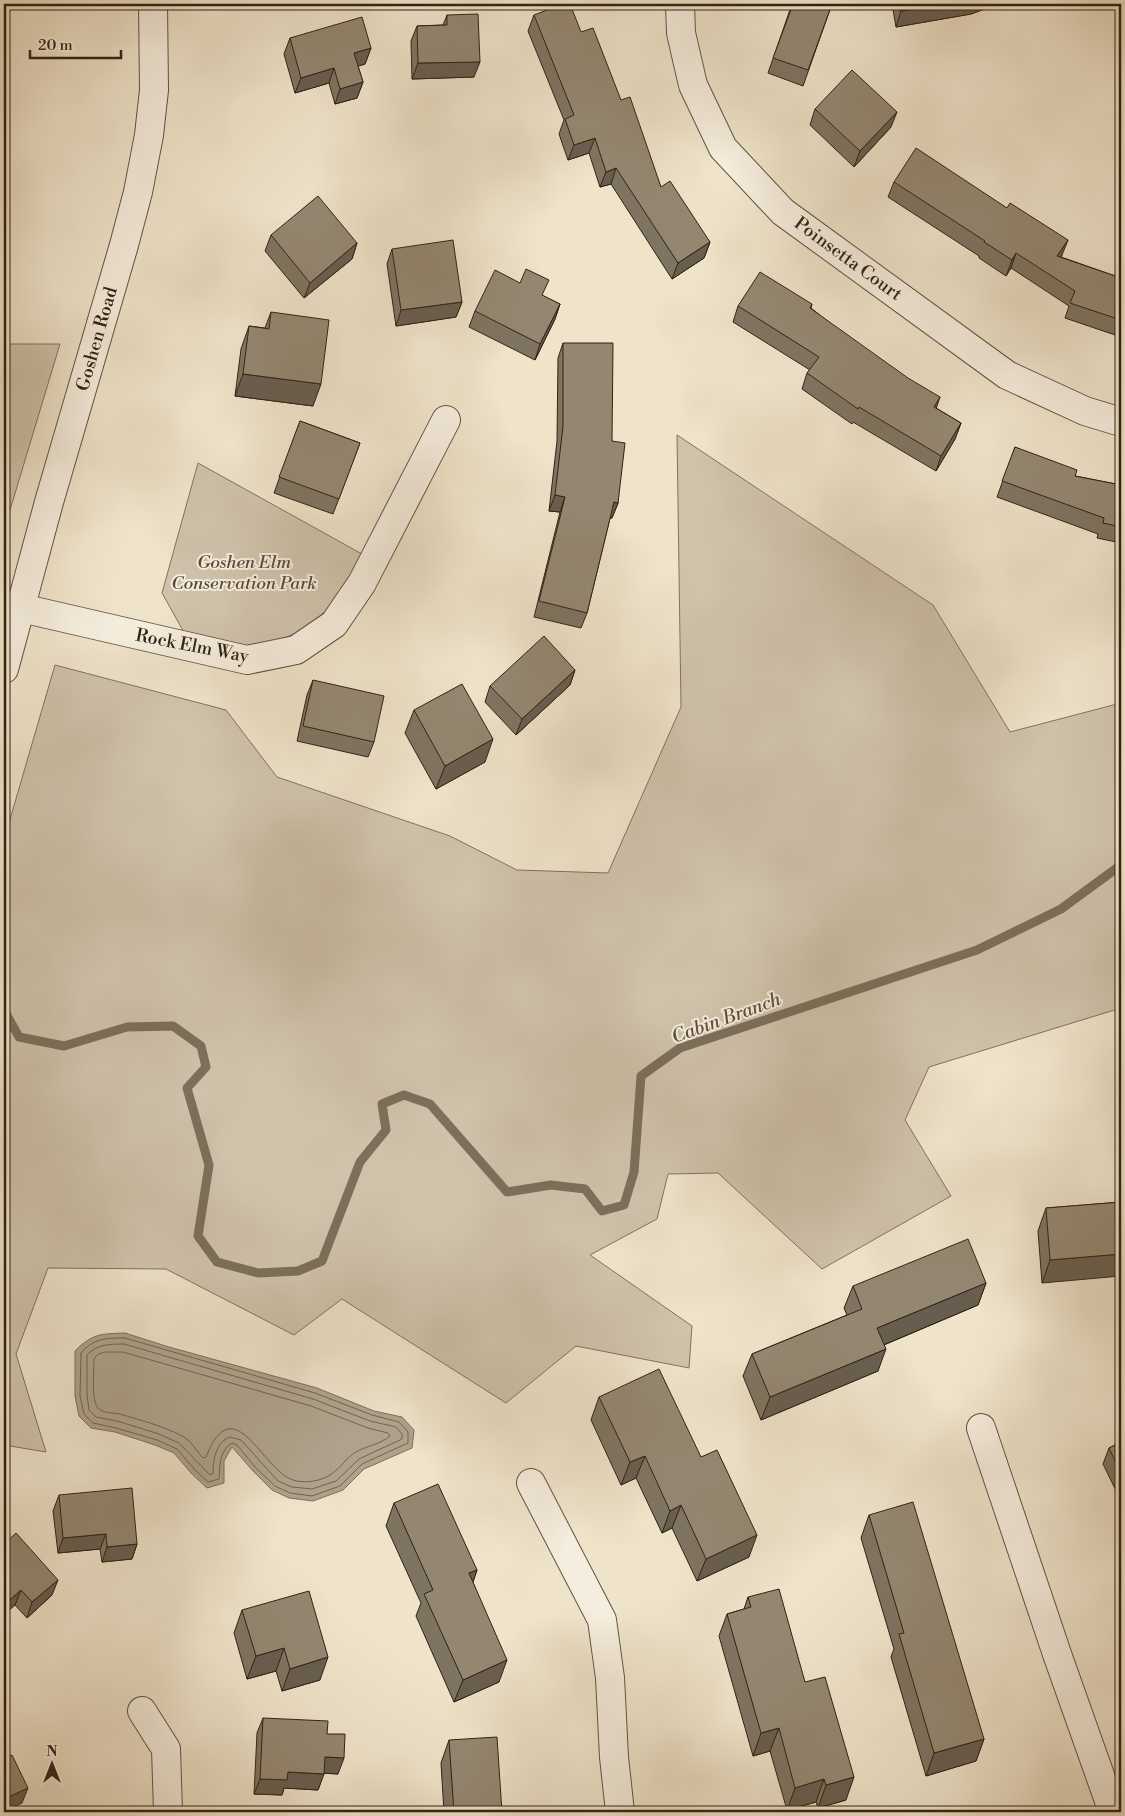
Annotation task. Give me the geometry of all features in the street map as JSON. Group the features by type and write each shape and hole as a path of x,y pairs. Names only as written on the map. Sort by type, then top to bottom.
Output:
{"street":[{"name":"Goshen Road","path":"4,669 49,502 138,192 149,134 154,90 153,4"},
{"name":"Poinsetta Court","path":"680,4 681,33 693,85 722,148 782,212 1007,375 1085,411 1121,422"},
{"name":"Rock Elm Way","path":"21,608 247,660 296,650 334,624 362,583 446,420"},
{"path":"980,1428 1111,1810"},
{"path":"531,1483 602,1620 610,1678 614,1757 620,1812"},
{"path":"142,1711 166,1749 168,1812"}],"green space":[{"path":"4,344 60,344 4,530"},
{"path":"677,435 933,605 1010,732 1121,703 1121,1008 929,1067 905,1120 951,1196 822,1269 718,1173 668,1174 657,1219 590,1255 692,1326 689,1368 576,1346 506,1403 342,1299 294,1335 166,1269 48,1268 16,1354 46,1452 4,1445 4,840 55,665 226,710 277,777 450,836 517,870 608,873 681,707"},
{"name":"Goshen Elm Conservation Park","path":"198,463 362,554 336,598 315,621 302,630 264,643 236,647 186,636 162,593"}],"water":[{"path":"125,1333 317,1388 374,1411 402,1417 414,1430 412,1448 364,1469 343,1490 313,1501 289,1498 272,1490 232,1447 224,1461 224,1483 207,1488 174,1453 115,1432 91,1428 79,1416 75,1396 75,1351 92,1338"}],"building":[{"path":"563,4 570,4 581,32 593,28 621,100 630,97 661,187 670,181 710,242 678,263 616,168 606,172 595,138 574,145 565,119 574,115 534,15"},
{"path":"793,4 832,4 808,70 773,58"},
{"path":"900,4 945,4 901,11"},
{"path":"478,14 480,62 418,63 417,26 447,25 447,15"},
{"path":"362,17 371,48 354,53 363,82 340,89 334,68 301,78 290,38"},
{"path":"852,70 897,112 860,151 815,109"},
{"path":"916,148 1007,208 1010,203 1068,240 1057,256 1121,278 1121,320 1070,303 1075,291 1016,253 1012,260 894,182"},
{"path":"4,166 7,166 6,232 4,232"},
{"path":"318,196 357,243 310,283 271,235"},
{"path":"453,240 462,302 401,310 392,249"},
{"path":"526,269 549,280 542,295 560,304 540,344 475,311 495,270 520,283"},
{"path":"760,272 812,304 810,308 908,378 940,397 934,407 961,423 941,456 859,407 858,409 807,373 819,357 738,306"},
{"path":"271,312 329,320 321,384 243,374 249,326 269,329"},
{"path":"563,343 613,343 612,441 625,443 618,503 614,502 587,613 539,601 565,497 555,495 563,426"},
{"path":"300,421 360,443 339,499 279,477"},
{"path":"1015,447 1077,470 1075,476 1121,485 1121,527 1103,523 1104,518 1002,481"},
{"path":"544,636 575,670 522,719 490,686"},
{"path":"313,680 384,696 374,742 303,726"},
{"path":"462,684 493,739 445,766 414,710"},
{"path":"1121,1202 1121,1254 1050,1260 1046,1208"},
{"path":"968,1239 986,1283 877,1328 886,1349 770,1397 752,1354 862,1309 853,1286"},
{"path":"659,1369 701,1457 717,1450 757,1535 706,1559 681,1505 670,1511 645,1456 630,1462 599,1397"},
{"path":"1121,1442 1121,1474 1109,1448"},
{"path":"438,1484 477,1570 469,1573 507,1660 463,1680 424,1594 433,1590 394,1503"},
{"path":"132,1488 137,1544 107,1547 106,1534 63,1538 59,1495"},
{"path":"913,1502 984,1739 934,1753 899,1634 904,1633 869,1515"},
{"path":"16,1533 58,1580 32,1602 21,1590 4,1605 4,1544"},
{"path":"779,1589 805,1682 825,1677 854,1777 826,1785 824,1779 795,1788 779,1728 761,1733 727,1614 751,1607 748,1597"},
{"path":"309,1591 328,1657 290,1669 284,1648 256,1656 242,1610"},
{"path":"263,1718 328,1721 327,1734 345,1734 344,1758 325,1757 324,1774 288,1772 287,1780 260,1779"},
{"path":"497,1737 502,1812 454,1812 449,1740"},
{"path":"12,1755 28,1788 4,1799 4,1759"}],"waterway":[{"name":"Cabin Branch","path":"4,1010 19,1037 64,1046 127,1027 173,1026 201,1046 206,1067 187,1088 209,1165 198,1236 217,1262 258,1273 298,1271 322,1261 360,1162 386,1130 382,1104 404,1095 430,1104 507,1192 551,1185 585,1189 602,1211 624,1205 634,1172 641,1076 680,1048 977,950 1061,909 1121,865"}]}
